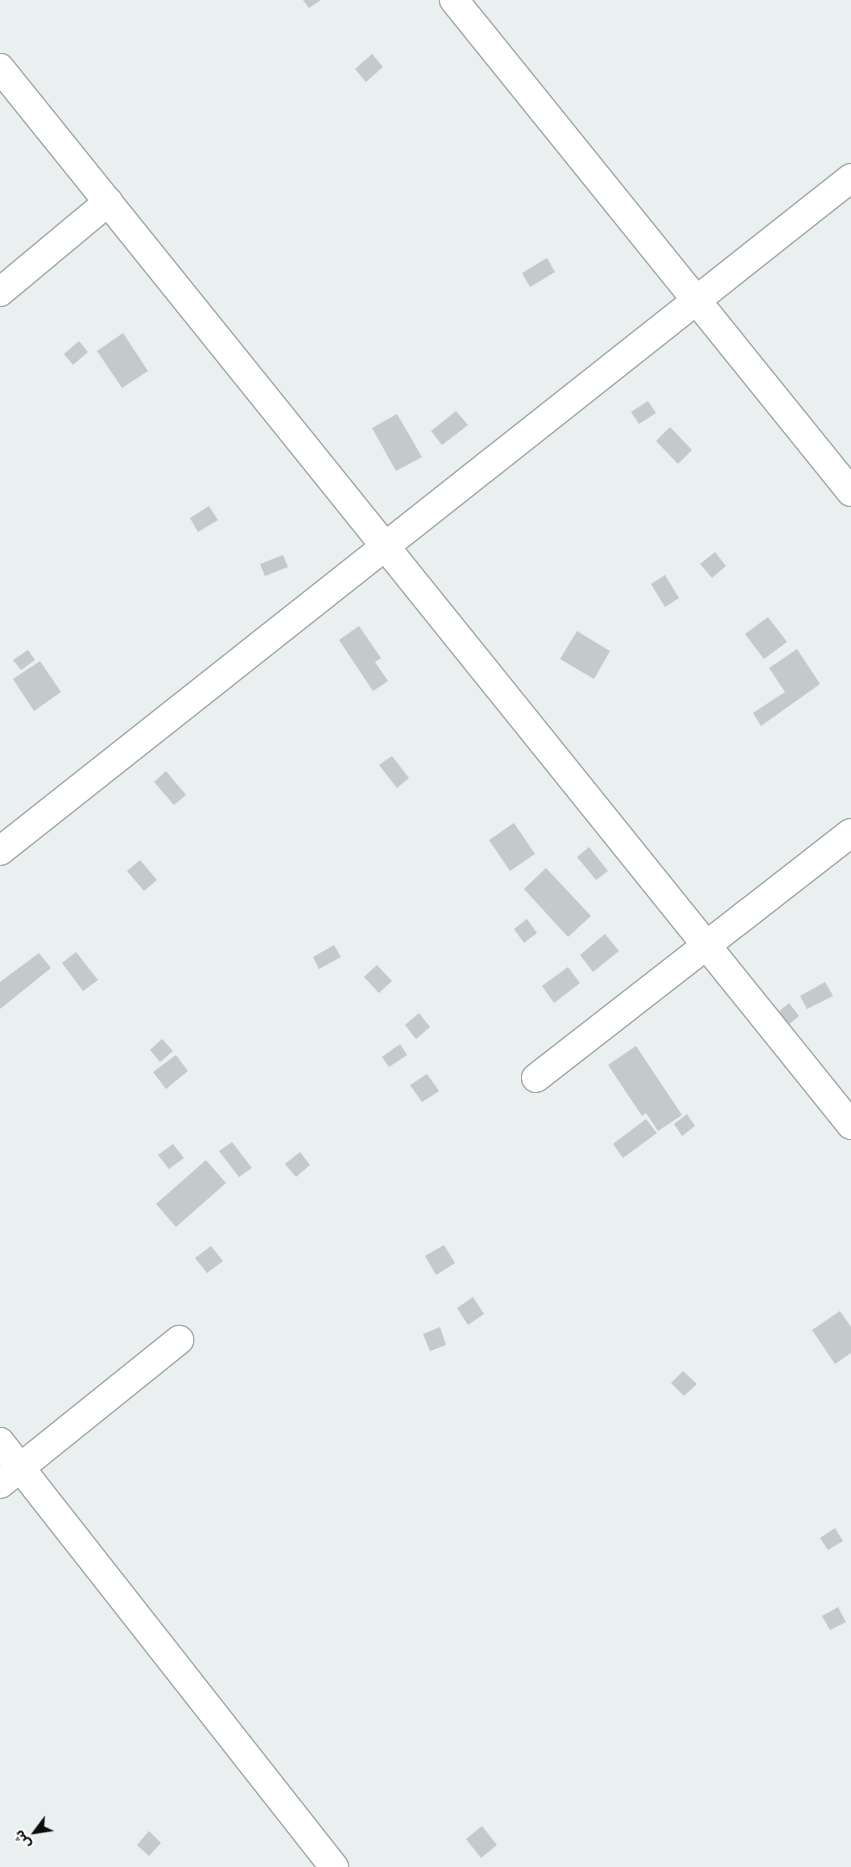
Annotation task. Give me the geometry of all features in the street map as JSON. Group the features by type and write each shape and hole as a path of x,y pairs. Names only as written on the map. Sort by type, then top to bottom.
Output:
{"street":[{"path":"454,0 851,492"},
{"path":"0,68 851,1124"},
{"path":"0,852 851,178"},
{"path":"0,292 108,202"},
{"path":"536,1078 851,832"},
{"path":"10,1476 179,1340"},
{"path":"0,1442 10,1476 334,1867"}],"building":[{"path":"303,0 321,0 309,8"},
{"path":"372,54 383,67 366,82 355,69"},
{"path":"547,258 555,272 530,287 522,273"},
{"path":"123,333 148,371 122,388 97,351"},
{"path":"79,341 88,352 73,365 64,354"},
{"path":"648,401 656,413 639,424 631,412"},
{"path":"456,411 468,425 442,445 431,431"},
{"path":"397,414 422,457 396,471 372,428"},
{"path":"670,427 692,450 678,464 656,441"},
{"path":"209,506 218,520 198,532 190,518"},
{"path":"715,552 726,566 712,578 700,564"},
{"path":"283,555 288,567 265,576 260,564"},
{"path":"665,575 679,598 665,607 651,584"},
{"path":"768,617 787,642 764,659 745,634"},
{"path":"359,626 381,658 375,662 388,681 373,691 339,640"},
{"path":"577,631 610,651 594,679 560,659"},
{"path":"797,649 820,684 761,726 753,713 785,692 769,668"},
{"path":"28,650 35,660 21,670 13,660"},
{"path":"40,661 61,692 34,711 13,679"},
{"path":"392,756 409,778 397,788 379,765"},
{"path":"166,771 186,795 174,805 154,782"},
{"path":"514,823 535,854 510,871 489,840"},
{"path":"589,847 608,871 596,880 577,857"},
{"path":"140,860 157,880 144,891 127,871"},
{"path":"546,868 591,916 568,937 524,889"},
{"path":"527,919 537,933 524,943 514,929"},
{"path":"605,934 619,951 593,972 580,955"},
{"path":"334,945 341,957 319,969 313,957"},
{"path":"76,952 98,980 83,991 62,963"},
{"path":"39,953 51,968 0,1009 0,982"},
{"path":"377,965 392,981 379,993 364,977"},
{"path":"568,967 580,983 554,1003 542,986"},
{"path":"825,982 833,996 807,1009 800,996"},
{"path":"789,1003 799,1016 787,1026 777,1013"},
{"path":"419,1013 430,1027 416,1039 405,1025"},
{"path":"162,1039 173,1051 160,1062 150,1050"},
{"path":"400,1044 407,1055 389,1067 382,1057"},
{"path":"636,1046 682,1115 658,1131 646,1113 642,1116 608,1065"},
{"path":"176,1055 188,1071 166,1089 153,1072"},
{"path":"427,1074 439,1091 422,1102 410,1085"},
{"path":"687,1114 695,1126 682,1136 674,1124"},
{"path":"646,1119 657,1133 623,1158 613,1144"},
{"path":"232,1142 252,1168 239,1177 219,1151"},
{"path":"173,1144 184,1158 169,1169 158,1155"},
{"path":"300,1152 310,1165 296,1177 285,1164"},
{"path":"206,1160 226,1183 176,1227 156,1204"},
{"path":"444,1245 455,1263 436,1275 425,1256"},
{"path":"211,1246 223,1261 207,1273 195,1258"},
{"path":"473,1297 484,1314 468,1325 457,1308"},
{"path":"840,1311 851,1327 851,1353 835,1364 812,1330"},
{"path":"440,1327 446,1345 430,1351 423,1334"},
{"path":"683,1371 697,1384 684,1396 671,1383"},
{"path":"835,1528 843,1541 828,1550 820,1538"},
{"path":"838,1607 846,1622 830,1630 822,1616"},
{"path":"482,1826 497,1845 481,1858 466,1839"},
{"path":"149,1831 161,1843 149,1856 137,1845"}]}
